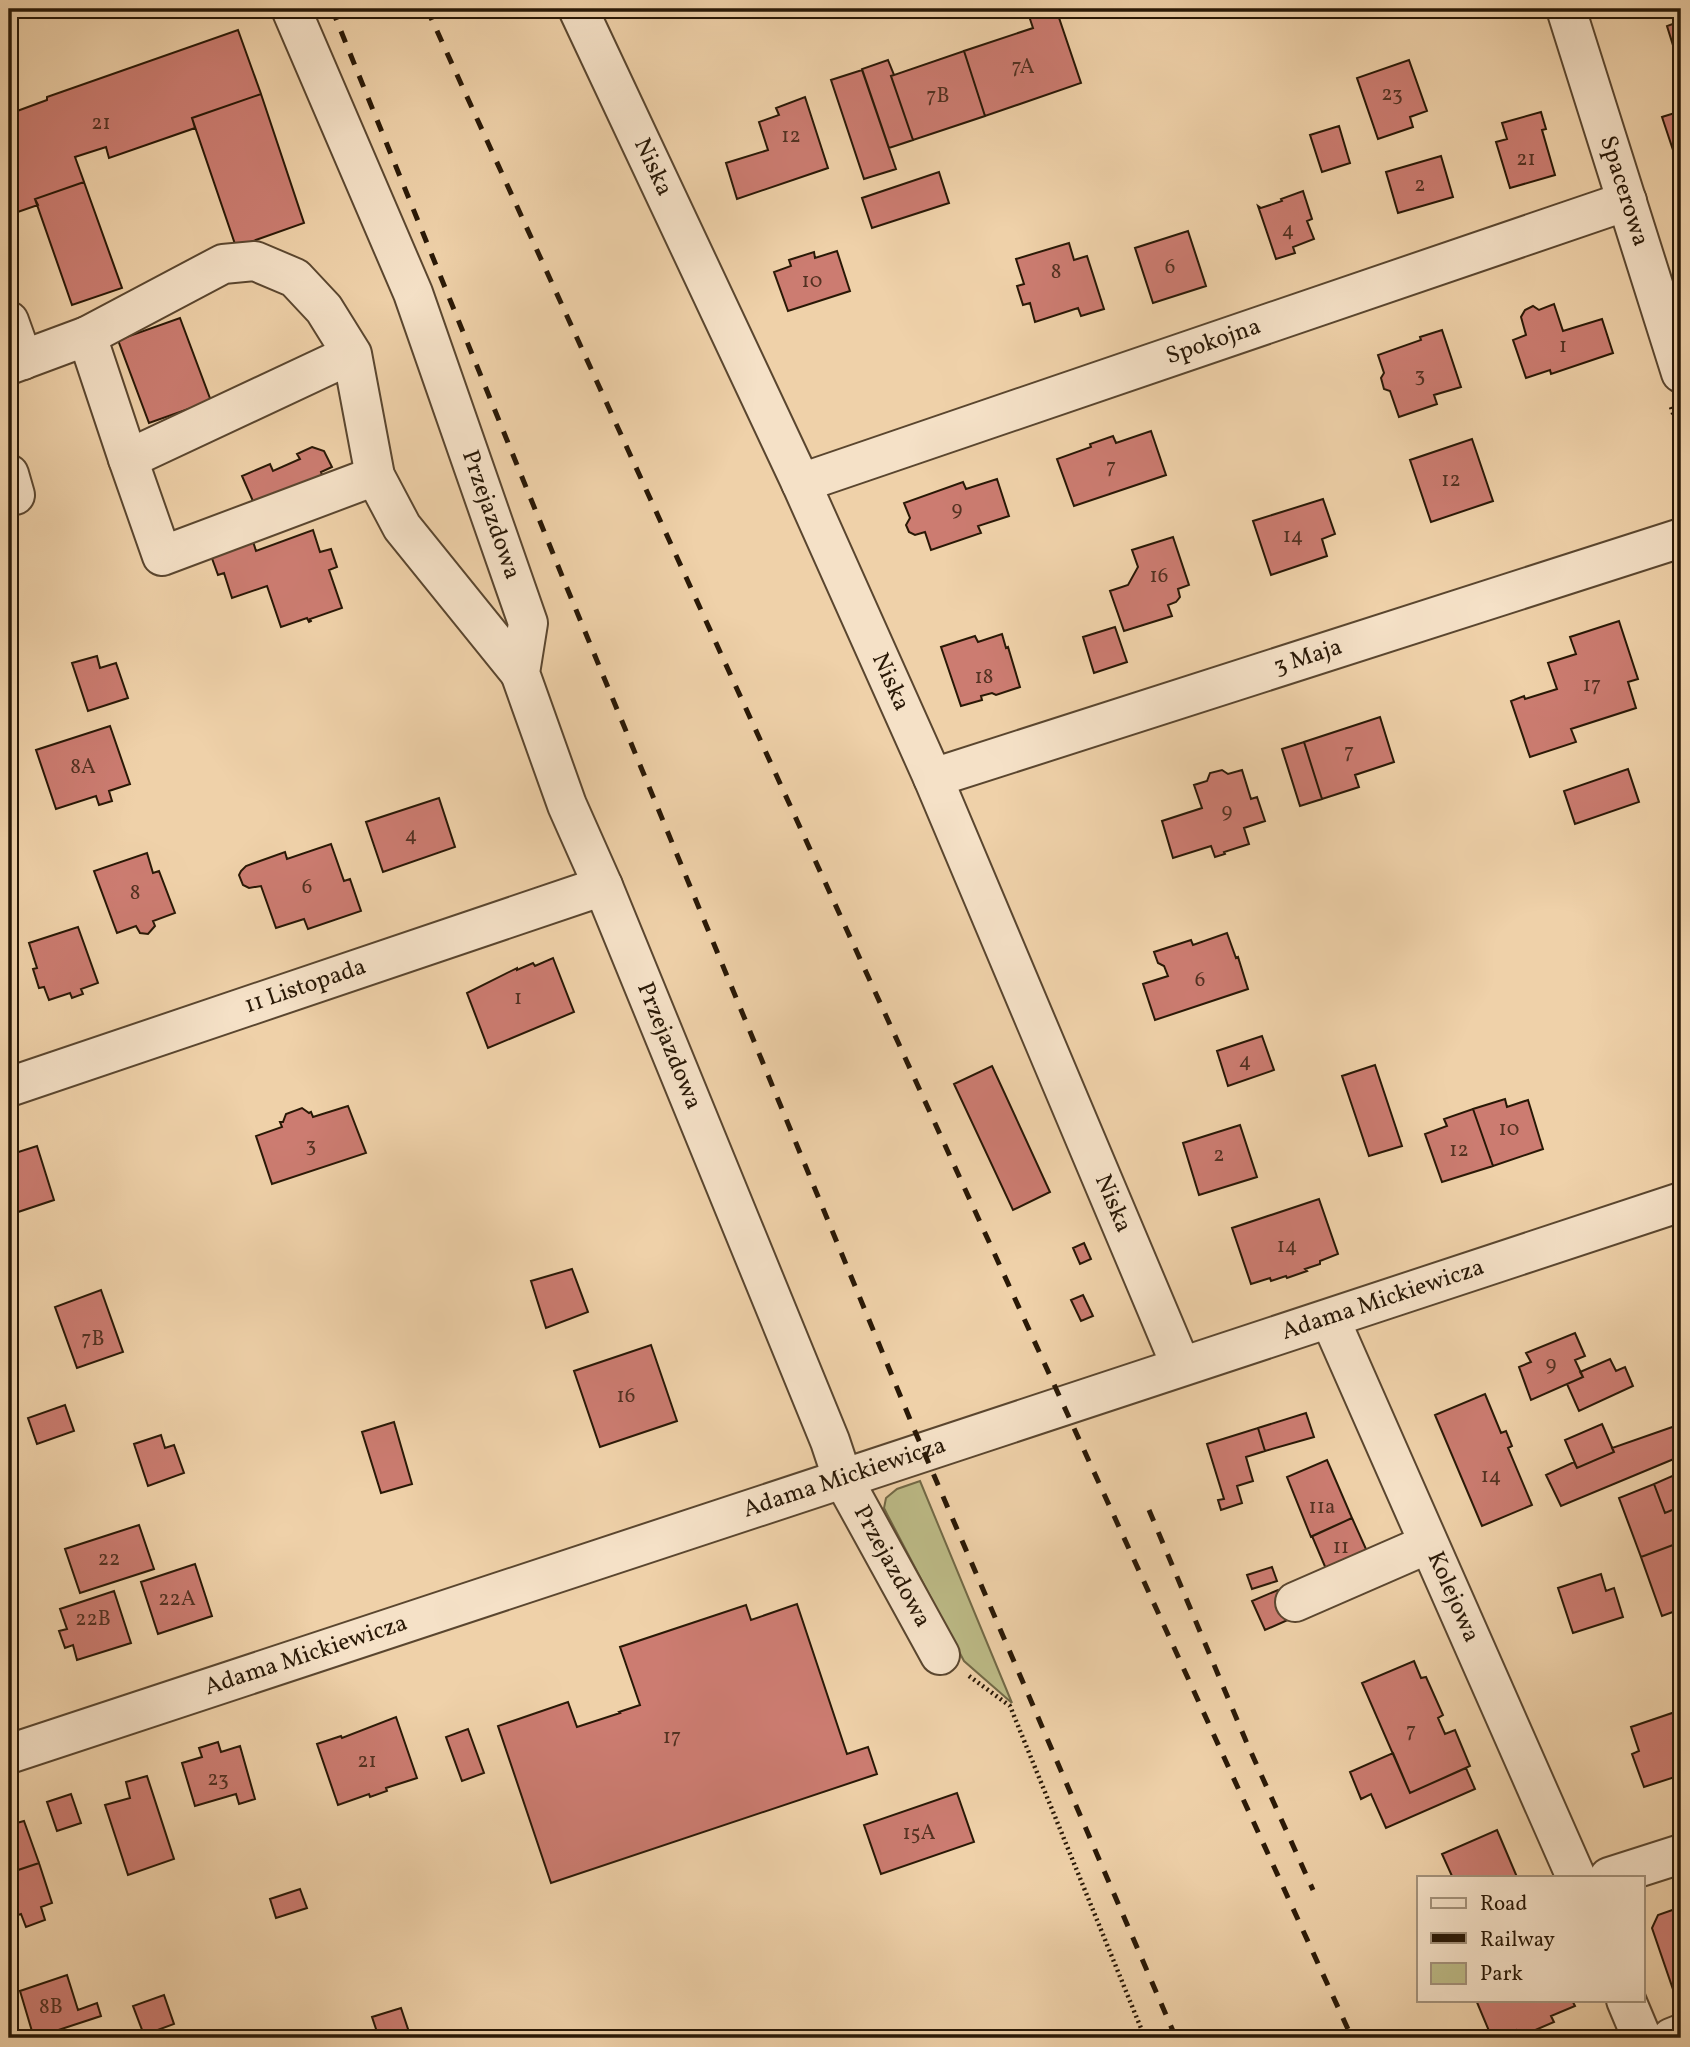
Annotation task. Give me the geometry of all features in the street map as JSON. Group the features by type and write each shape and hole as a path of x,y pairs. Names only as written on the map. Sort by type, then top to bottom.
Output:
{"street":[{"name":"Przejazdowa","path":"291,9 413,293 528,623 520,673 567,805 603,886 830,1441 842,1478 940,1655"},
{"name":"Niska","path":"578,9 801,483 933,778 1181,1366"},
{"name":"Spacerowa","path":"1566,9 1681,373"},
{"name":"Spokojna","path":"801,483 1627,201"},
{"path":"9,321 16,363 87,336 223,264 255,261 295,278 324,309 352,354 375,475 402,527 520,673"},
{"path":"87,336 162,556 375,475"},
{"path":"128,459 352,354"},
{"name":"3 Maja","path":"933,778 1681,538"},
{"name":"11 Listopada","path":"9,1087 603,886"},
{"name":"Adama Mickiewicza","path":"9,1754 1681,1202"},
{"name":"Kolejowa","path":"1330,1319 1576,1876"},
{"path":"1294,1602 1428,1544"},
{"path":"1612,1876 1681,1854"},
{"path":"1627,2002 1642,2038"},
{"path":"1671,2038 1681,2034"}],"path":[{"name":"Przejazdowa","path":"940,1655 1010,1706 1145,2038"}],"green space":[{"path":"920,1481 1012,1703 964,1661 884,1508 886,1498 897,1489"}],"building":[{"path":"9,9 45,9 9,21"},
{"path":"1040,9 1056,9 1081,83 985,116 964,51 1033,28 1028,13"},
{"path":"1681,21 1681,71 1667,26"},
{"path":"238,30 261,94 192,118 195,128 109,158 106,147 75,157 84,182 35,199 38,205 9,215 9,114 47,100 47,97"},
{"path":"964,51 985,116 913,140 891,76"},
{"path":"888,60 913,140 889,148 862,69"},
{"path":"1409,60 1427,111 1410,117 1413,127 1378,139 1357,78"},
{"path":"862,70 896,169 864,179 831,80"},
{"path":"261,94 304,223 236,247 192,118"},
{"path":"805,97 828,168 737,199 726,163 768,150 759,122 779,115 776,108"},
{"path":"1681,111 1681,171 1680,171 1662,117"},
{"path":"1541,112 1546,129 1542,130 1555,175 1510,188 1496,142 1507,139 1502,123"},
{"path":"1339,126 1350,163 1322,172 1310,135"},
{"path":"1441,156 1453,197 1398,213 1386,172"},
{"path":"939,172 949,203 872,228 862,198"},
{"path":"84,182 122,288 72,305 35,199"},
{"path":"1303,191 1312,219 1307,221 1314,239 1293,247 1295,253 1276,259 1258,206 1261,208 1282,201 1281,199"},
{"path":"1188,231 1206,286 1153,303 1135,248"},
{"path":"1069,243 1074,260 1087,256 1104,309 1081,316 1078,308 1035,322 1030,303 1023,305 1017,286 1024,284 1016,259"},
{"path":"837,251 850,291 788,311 774,272 791,266 789,260 814,252 815,258"},
{"path":"1554,304 1563,331 1602,319 1613,353 1551,374 1550,370 1526,378 1513,340 1526,335 1521,317 1525,310 1533,306 1539,310"},
{"path":"180,318 211,401 149,423 118,340"},
{"path":"1442,330 1461,387 1434,395 1437,404 1399,417 1390,391 1384,389 1381,378 1384,373 1378,355"},
{"path":"1151,431 1166,475 1074,506 1057,459 1113,436 1116,443"},
{"path":"1472,439 1493,501 1431,522 1410,460"},
{"path":"312,447 324,451 332,467 321,472 324,480 256,508 242,476 270,464 273,471 300,459 297,454"},
{"path":"997,479 1009,516 978,526 981,533 931,550 925,532 915,535 909,532 906,525 910,518 904,503 963,482 966,489"},
{"path":"1323,499 1335,534 1322,539 1327,556 1271,575 1253,521"},
{"path":"313,530 320,552 331,549 337,567 329,570 342,608 310,619 309,622 307,618 281,627 267,586 232,598 224,573 218,575 209,550 250,532 256,551"},
{"path":"1173,537 1189,585 1178,589 1180,597 1168,605 1172,616 1124,631 1110,591 1128,585 1138,567 1132,550"},
{"path":"1619,621 1638,679 1628,682 1636,708 1571,729 1576,742 1530,757 1511,701 1557,689 1548,663 1576,654 1570,637"},
{"path":"1115,627 1127,662 1094,673 1083,637"},
{"path":"1002,634 1020,687 996,695 992,693 981,696 982,700 961,706 941,647 975,636 978,642"},
{"path":"97,656 100,668 116,663 128,698 88,711 72,663"},
{"path":"1380,717 1394,762 1355,775 1359,787 1322,799 1304,742"},
{"path":"110,726 130,784 109,791 112,801 99,805 96,796 56,809 36,750"},
{"path":"1304,742 1322,799 1300,806 1282,749"},
{"path":"1628,769 1639,802 1575,824 1564,791"},
{"path":"1222,770 1228,774 1242,770 1251,799 1257,797 1265,821 1244,828 1249,844 1224,852 1225,854 1215,857 1211,846 1173,858 1162,821 1202,808 1194,785 1207,781 1210,773"},
{"path":"439,798 455,847 383,872 366,822"},
{"path":"331,844 344,881 350,879 361,911 308,929 304,919 276,928 261,886 249,888 243,885 239,875 241,871 246,866 285,852 287,859"},
{"path":"147,853 153,873 159,871 175,913 153,921 155,926 148,934 140,933 136,926 117,933 94,871"},
{"path":"78,927 98,983 81,989 83,994 72,998 70,993 49,1000 44,987 39,988 33,969 37,968 29,943"},
{"path":"1227,933 1248,989 1155,1020 1143,984 1168,976 1154,952 1191,940 1193,945"},
{"path":"553,958 574,1012 488,1048 467,993 517,968 533,963 535,966"},
{"path":"1262,1036 1274,1070 1228,1086 1217,1051"},
{"path":"1375,1065 1402,1146 1369,1156 1342,1076"},
{"path":"992,1066 1050,1192 1013,1210 954,1084"},
{"path":"1505,1099 1507,1107 1528,1100 1543,1149 1493,1166 1473,1109"},
{"path":"348,1106 366,1153 272,1184 256,1136 282,1127 280,1122 283,1122 286,1114 302,1108 311,1112 313,1117"},
{"path":"1473,1109 1493,1166 1442,1182 1425,1134 1447,1126 1444,1119"},
{"path":"1240,1125 1257,1177 1199,1195 1183,1143"},
{"path":"37,1146 54,1200 9,1215 9,1155"},
{"path":"1319,1199 1338,1254 1305,1269 1307,1271 1287,1278 1286,1276 1271,1281 1270,1278 1251,1284 1232,1228"},
{"path":"1084,1243 1091,1259 1080,1264 1073,1248"},
{"path":"572,1269 588,1312 546,1328 531,1281"},
{"path":"101,1290 123,1352 77,1368 55,1307"},
{"path":"1083,1295 1093,1316 1081,1321 1071,1300"},
{"path":"1575,1333 1585,1356 1575,1360 1583,1377 1531,1400 1519,1367 1531,1362 1526,1353"},
{"path":"651,1345 677,1421 600,1447 574,1371"},
{"path":"1610,1359 1616,1371 1625,1367 1633,1386 1579,1411 1567,1384 1583,1377 1580,1372"},
{"path":"1485,1394 1501,1433 1506,1431 1512,1446 1508,1448 1532,1505 1482,1526 1435,1415"},
{"path":"65,1405 74,1431 37,1444 28,1418"},
{"path":"1306,1413 1314,1437 1265,1451 1258,1428"},
{"path":"394,1422 412,1484 381,1493 362,1432"},
{"path":"1602,1424 1614,1452 1577,1468 1565,1440"},
{"path":"1681,1424 1681,1456 1561,1506 1546,1475 1574,1462 1577,1468 1614,1452 1612,1448"},
{"path":"1258,1428 1265,1451 1246,1457 1253,1481 1237,1486 1242,1503 1221,1510 1218,1500 1224,1499 1207,1444"},
{"path":"161,1435 165,1448 174,1445 184,1473 148,1486 134,1444"},
{"path":"1327,1460 1352,1518 1311,1537 1287,1477"},
{"path":"1679,1473 1681,1519 1677,1508 1665,1513 1654,1484"},
{"path":"1654,1484 1665,1513 1677,1508 1681,1519 1681,1542 1641,1557 1619,1498"},
{"path":"1352,1518 1370,1558 1329,1576 1312,1536"},
{"path":"139,1525 154,1569 80,1593 65,1549"},
{"path":"1681,1542 1681,1609 1662,1616 1641,1557"},
{"path":"195,1564 212,1616 158,1634 141,1582"},
{"path":"1272,1567 1277,1581 1252,1589 1247,1575"},
{"path":"1601,1574 1606,1591 1614,1588 1623,1617 1573,1633 1558,1588"},
{"path":"1278,1590 1290,1619 1265,1630 1252,1601"},
{"path":"114,1591 131,1643 77,1660 73,1645 65,1648 59,1631 67,1629 60,1609"},
{"path":"797,1604 847,1754 868,1747 877,1774 551,1883 498,1726 568,1702 577,1727 640,1705 620,1647 746,1605 751,1620"},
{"path":"1414,1661 1421,1678 1426,1677 1443,1715 1438,1718 1445,1734 1455,1730 1470,1766 1410,1793 1362,1683"},
{"path":"1681,1710 1681,1775 1644,1787 1632,1754 1639,1751 1631,1727"},
{"path":"396,1717 417,1778 386,1788 387,1791 370,1797 369,1794 338,1805 317,1744 341,1736 342,1738"},
{"path":"468,1729 484,1773 462,1781 446,1737"},
{"path":"218,1742 221,1752 240,1746 255,1799 239,1804 236,1794 195,1806 182,1763 202,1757 199,1748"},
{"path":"1393,1753 1410,1793 1466,1768 1475,1789 1386,1828 1371,1794 1361,1799 1350,1772"},
{"path":"147,1776 174,1859 128,1875 105,1805 130,1798 126,1782"},
{"path":"957,1793 974,1842 881,1874 864,1825"},
{"path":"71,1794 81,1823 57,1831 47,1802"},
{"path":"24,1821 39,1863 9,1873 9,1825"},
{"path":"1497,1830 1517,1876 1452,1876 1442,1854"},
{"path":"39,1863 52,1903 41,1907 45,1920 26,1927 21,1914 9,1918 9,1873"},
{"path":"300,1889 307,1908 276,1918 270,1899"},
{"path":"1681,1907 1681,1999 1677,2001 1652,1928 1658,1915"},
{"path":"67,1975 78,2010 97,2003 101,2016 34,2038 20,1991"},
{"path":"164,1995 174,2024 144,2035 133,2006"},
{"path":"1477,2002 1573,2002 1575,2006 1551,2016 1554,2022 1519,2037 1516,2030 1492,2038"},
{"path":"401,2008 411,2038 379,2038 372,2017"}],"railway":[{"path":"332,9 567,588 914,1429 1176,2038"},
{"path":"427,9 1352,2038"},
{"path":"1149,1510 1246,1741 1313,1890"}]}
